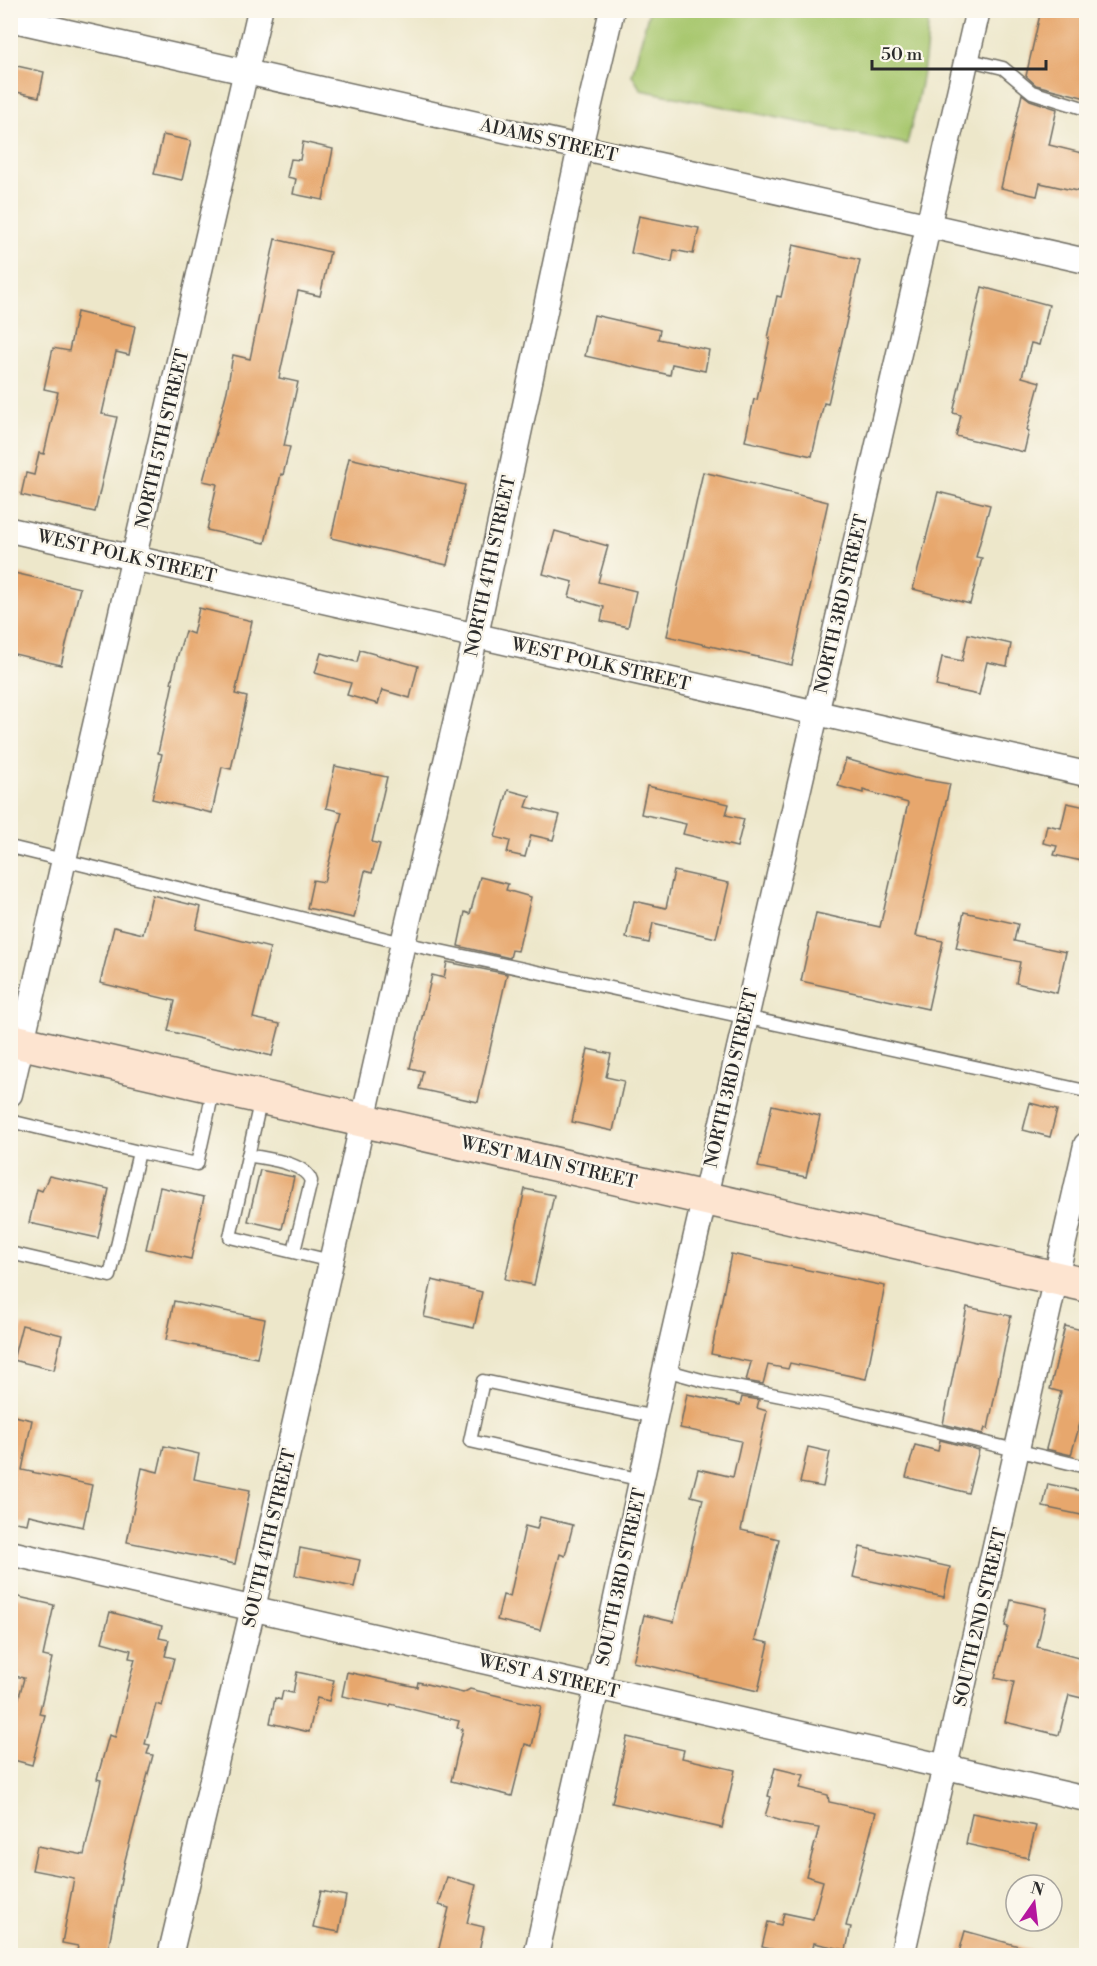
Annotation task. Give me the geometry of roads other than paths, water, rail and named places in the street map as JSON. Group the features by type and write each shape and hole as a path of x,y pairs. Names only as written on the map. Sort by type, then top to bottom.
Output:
{"main road":[{"name":"WEST MAIN STREET","path":"16,1041 1072,1282"}],"street":[{"name":"NORTH 5TH STREET","path":"10,1094 16,1041 64,858 135,558 260,10"},
{"name":"NORTH 4TH STREET","path":"363,1120 476,635 580,147 612,10"},
{"name":"NORTH 3RD STREET","path":"704,1198 978,10"},
{"name":"ADAMS STREET","path":"10,19 1086,261"},
{"name":"WEST POLK STREET","path":"10,530 1086,774"},
{"name":"SOUTH 4TH STREET","path":"170,1956 323,1305 363,1120"},
{"name":"SOUTH 2ND STREET","path":"902,1956 1018,1450 1072,1282 1086,1145"},
{"name":"SOUTH 3RD STREET","path":"536,1956 704,1198"},
{"name":"WEST A STREET","path":"10,1553 1086,1798"}],"lane":[{"path":"966,59 1003,68 1032,92 1086,109"},
{"path":"10,847 64,858 403,943 1086,1091"},
{"path":"10,1121 197,1164 215,1086"},
{"path":"261,1097 230,1237 331,1261"},
{"path":"10,1253 110,1276 139,1152"},
{"path":"248,1155 301,1167 309,1174 311,1180 294,1251"},
{"path":"665,1370 705,1381 837,1407 1086,1467"},
{"path":"642,1480 470,1442 483,1380 655,1417"}]}
